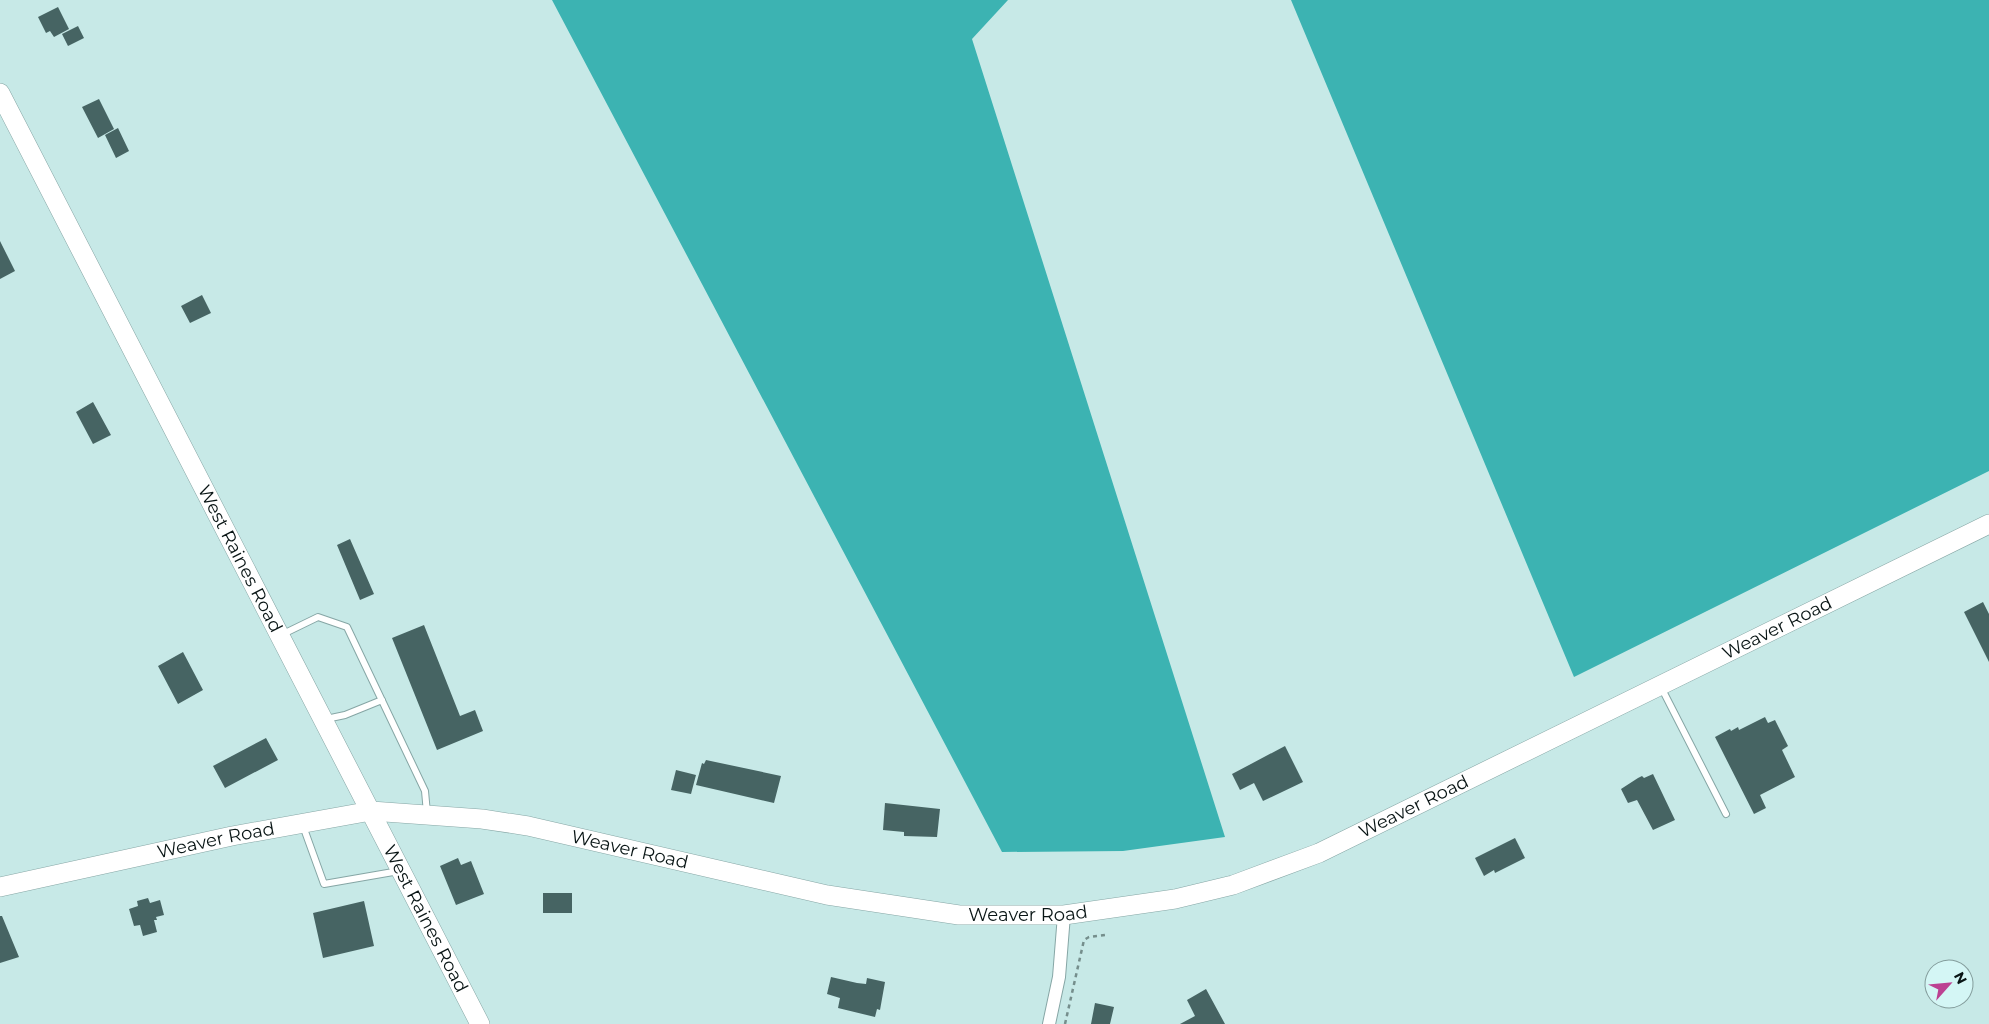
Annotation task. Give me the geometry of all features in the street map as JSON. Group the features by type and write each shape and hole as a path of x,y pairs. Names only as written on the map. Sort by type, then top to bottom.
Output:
{"main road":[{"name":"West Raines Road","path":"0,93 480,1024"},
{"name":"Weaver Road","path":"0,887 232,836 371,812 482,819 567,833 827,896 959,915 1064,915 1175,899 1234,885 1272,872 1358,835 1989,524"}],"street":[{"path":"1049,1024 1059,977 1064,915"}],"lane":[{"path":"280,635 318,617 347,627 425,791 427,815"},
{"path":"1660,686 1726,814"},
{"path":"323,720 345,715 382,700"},
{"path":"301,823 324,884 400,871"}],"path":[{"path":"1065,1024 1084,940 1089,937 1105,935"}],"shaded area":[{"path":"552,0 1008,0 972,39 1225,837 1123,851 1002,852"},
{"path":"1291,0 1989,0 1989,471 1574,677"}],"building":[{"path":"58,7 69,29 54,37 50,31 46,33 38,17"},
{"path":"78,26 84,38 68,46 62,34"},
{"path":"99,99 114,129 98,138 82,107"},
{"path":"118,128 129,151 116,158 105,135"},
{"path":"0,241 15,271 0,279"},
{"path":"202,295 211,313 190,323 181,306"},
{"path":"93,402 111,435 93,444 76,412"},
{"path":"350,539 374,594 360,600 337,545"},
{"path":"1983,602 1989,614 1989,662 1964,612"},
{"path":"424,625 460,716 475,710 483,731 437,750 392,638"},
{"path":"183,652 203,690 178,704 158,666"},
{"path":"1765,717 1768,723 1775,720 1788,746 1782,750 1795,777 1760,795 1766,808 1754,814 1715,737 1730,729 1731,731 1738,727 1739,730"},
{"path":"266,738 278,760 225,788 213,766"},
{"path":"1285,746 1303,782 1263,801 1254,783 1240,790 1232,774"},
{"path":"706,760 781,776 774,803 696,785 702,763 704,764"},
{"path":"676,770 696,775 691,794 671,790"},
{"path":"1653,774 1675,820 1653,830 1637,800 1628,803 1621,789 1642,776 1644,778"},
{"path":"885,803 940,809 937,837 904,836 904,832 883,830"},
{"path":"1515,838 1525,858 1495,873 1494,870 1484,876 1475,858"},
{"path":"458,858 461,865 471,861 484,894 456,905 440,866"},
{"path":"543,893 572,893 572,913 543,913"},
{"path":"148,898 150,903 160,900 164,915 156,917 157,920 154,920 157,932 143,936 140,925 134,926 129,909 138,906 137,901"},
{"path":"364,901 374,946 323,958 313,913"},
{"path":"0,916 2,916 19,957 0,963"},
{"path":"831,977 866,984 867,978 885,982 880,1010 877,1009 875,1017 838,1008 840,998 827,994"},
{"path":"1206,989 1225,1024 1180,1024 1195,1016 1187,1000"},
{"path":"1095,1003 1114,1007 1110,1024 1091,1024"}]}
